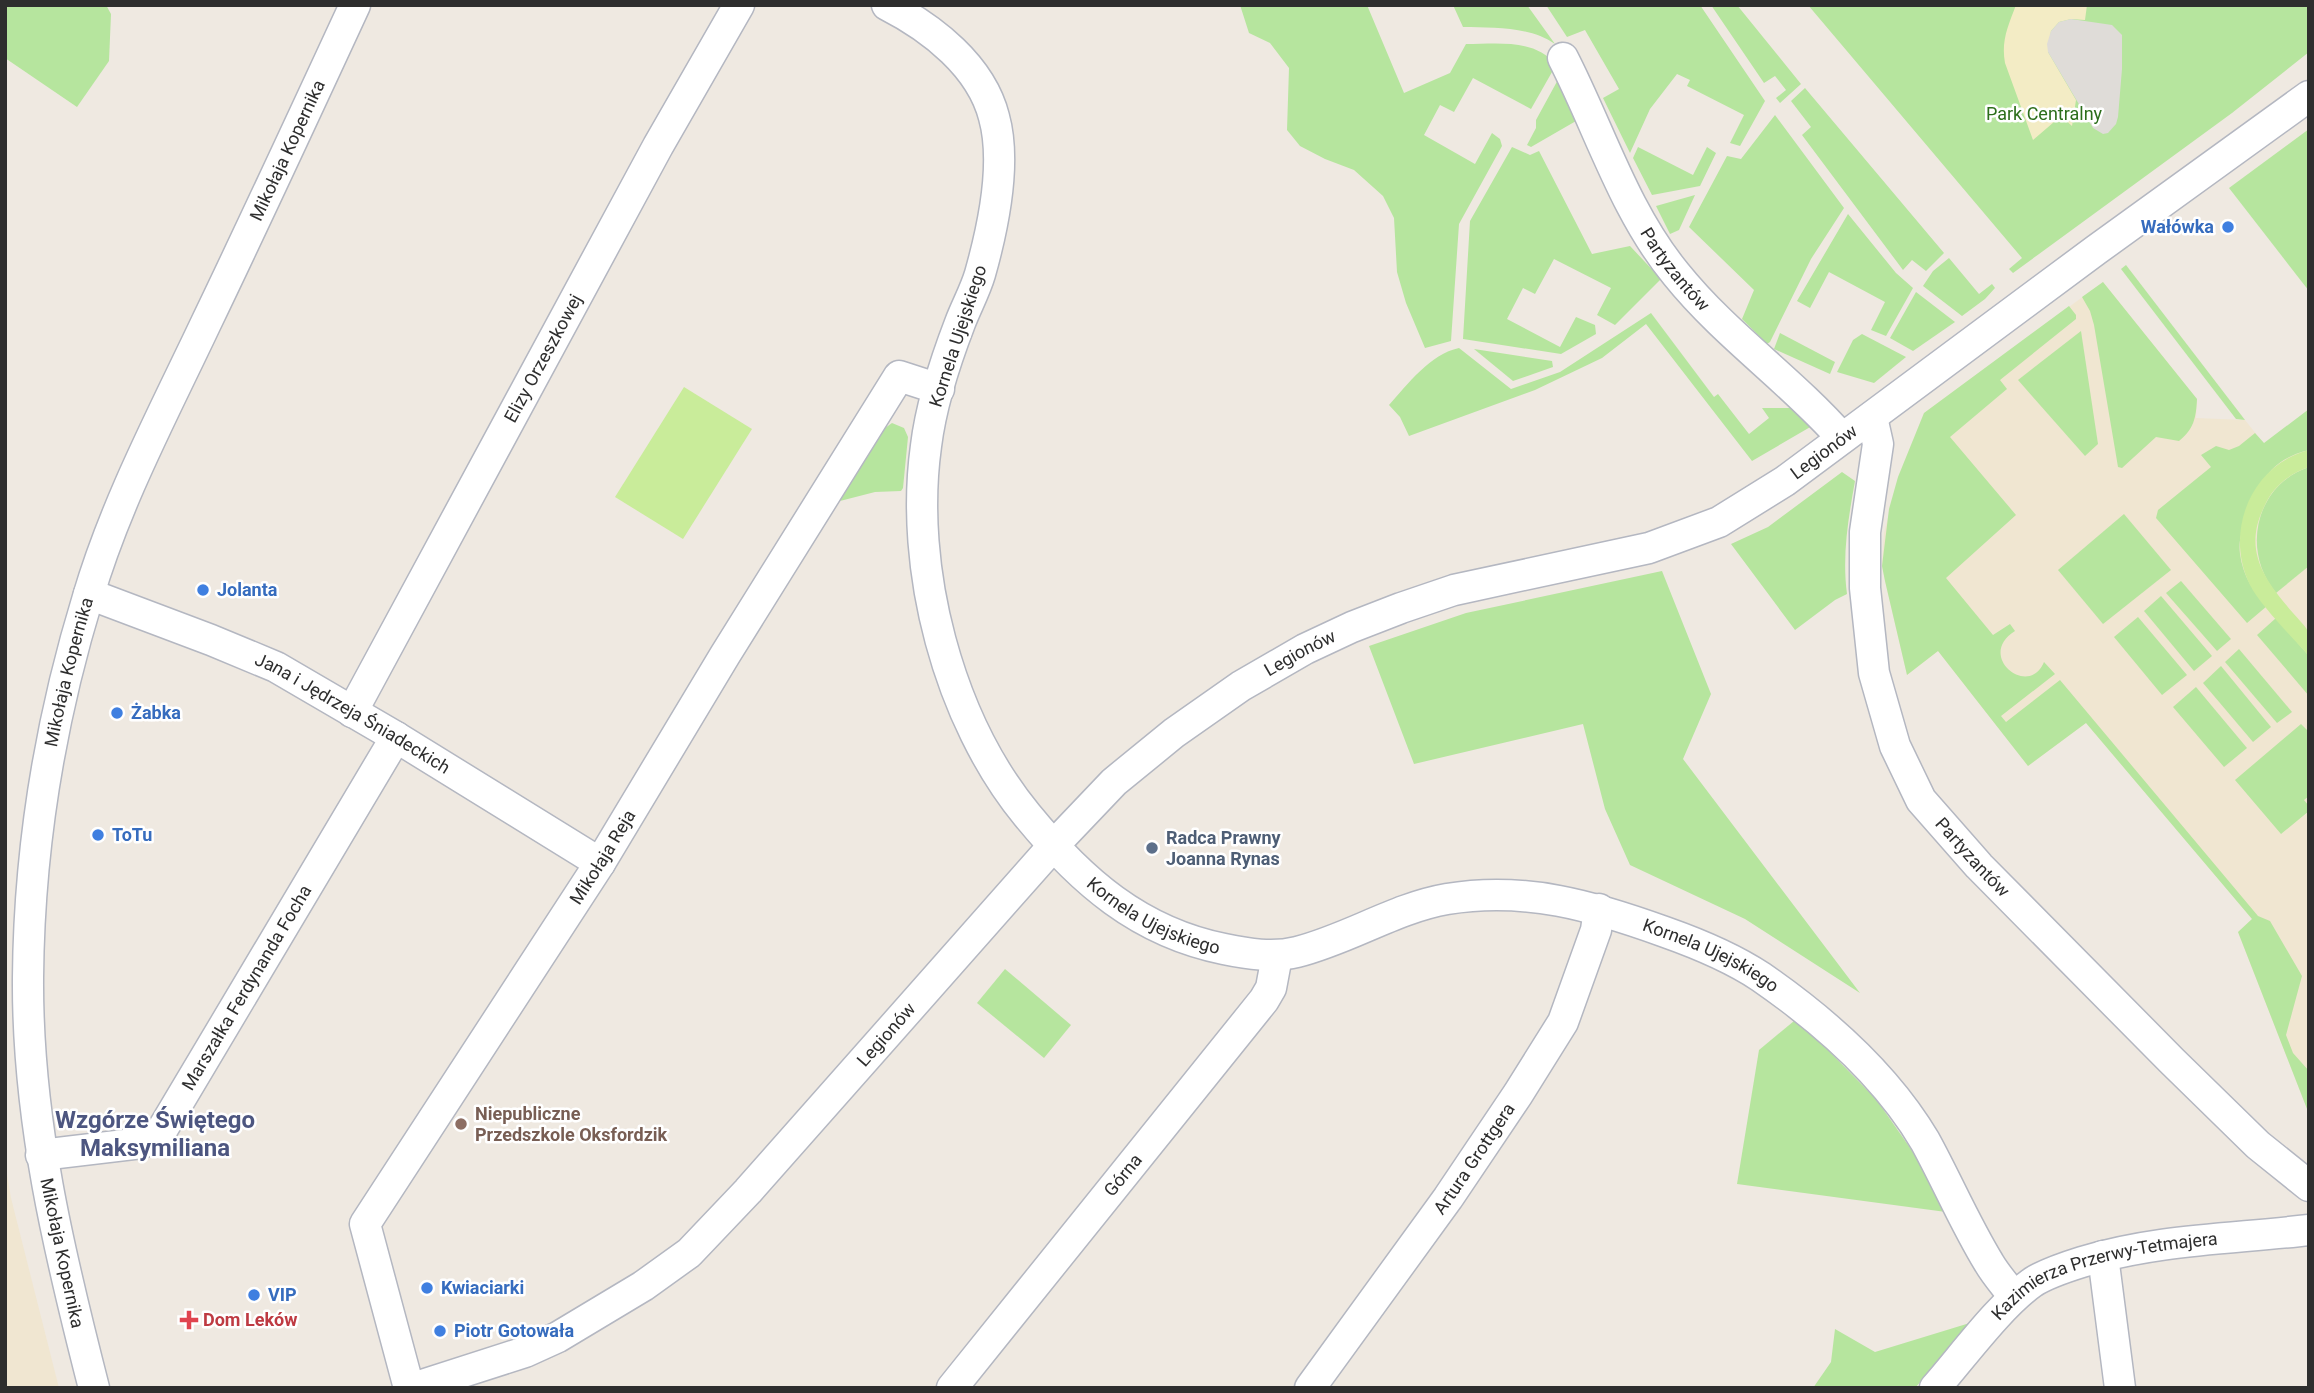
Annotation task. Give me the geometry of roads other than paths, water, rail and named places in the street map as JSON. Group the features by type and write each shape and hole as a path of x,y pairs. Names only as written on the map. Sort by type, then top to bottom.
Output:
{"street":[{"name":"Mikołaja Kopernika","path":"94,1388 61,1259 41,1155 33,1079 28,979 34,867 41,800 56,716 89,594 133,481 355,5"},
{"name":"Elizy Orzeszkowej","path":"352,712 639,181 739,5"},
{"name":"Kornela Ujejskiego","path":"887,5 913,18 953,50 978,82 994,115 999,181 979,278 959,326 939,389 926,443 924,539 940,643 955,685 996,770 1024,812 1070,863 1110,900 1151,926 1197,944 1237,952 1277,956 1304,950 1399,913 1443,900 1480,896 1536,897 1599,909 1715,950 1757,974 1795,1002 1844,1043 1890,1091 1922,1136 1990,1265 2014,1297"},
{"name":"Partyzantów","path":"1563,58 1643,228 1676,274 1742,344 1823,416 1842,438"},
{"name":"Legionów","path":"411,1388 524,1352 558,1337 643,1286 689,1253 748,1191 1054,845 1114,782 1174,733 1241,686 1305,649 1352,627 1454,590 1649,548 1719,522 1784,481 2309,96"},
{"name":"Mikołaja Reja","path":"411,1388 365,1224 600,863 725,655 899,376 939,389"},
{"name":"Partyzantów","path":"1872,417 1878,444 1865,532 1865,588 1874,673 1895,746 1921,800 1979,866 2172,1061 2258,1145 2309,1186"},
{"name":"Jana i Jędrzeja Śniadeckich","path":"89,594 276,667 396,737 600,863"},
{"name":"Marszałka Ferdynanda Focha","path":"41,1155 142,1143 159,1135 396,737"},
{"name":"Artura Grottgera","path":"1310,1388 1448,1198 1563,1021 1596,930 1599,909"},
{"name":"Górna","path":"952,1388 1264,1000 1271,988 1277,956"},
{"name":"Kazimierza Przerwy-Tetmajera","path":"1936,1388 2014,1297 2035,1281 2062,1269 2103,1256 2187,1240 2309,1230"},
{"path":"2103,1256 2120,1388"}],"place":[{"name":"Wałówka","path":"2228,227"},
{"name":"Jolanta","path":"203,590"},
{"name":"Żabka","path":"117,713"},
{"name":"ToTu","path":"98,835"},
{"name":"Radca Prawny Joanna Rynas","path":"1152,848"},
{"name":"Niepubliczne Przedszkole Oksfordzik","path":"461,1124"},
{"name":"Kwiaciarki","path":"427,1288"},
{"name":"VIP","path":"254,1295"},
{"name":"Dom Leków","path":"189,1320"},
{"name":"Piotr Gotowała","path":"440,1331"}],"district":[{"name":"Wzgórze Świętego Maksymiliana","path":"155,1134"}],"park label":[{"name":"Park Centralny","path":"2044,114"}]}
